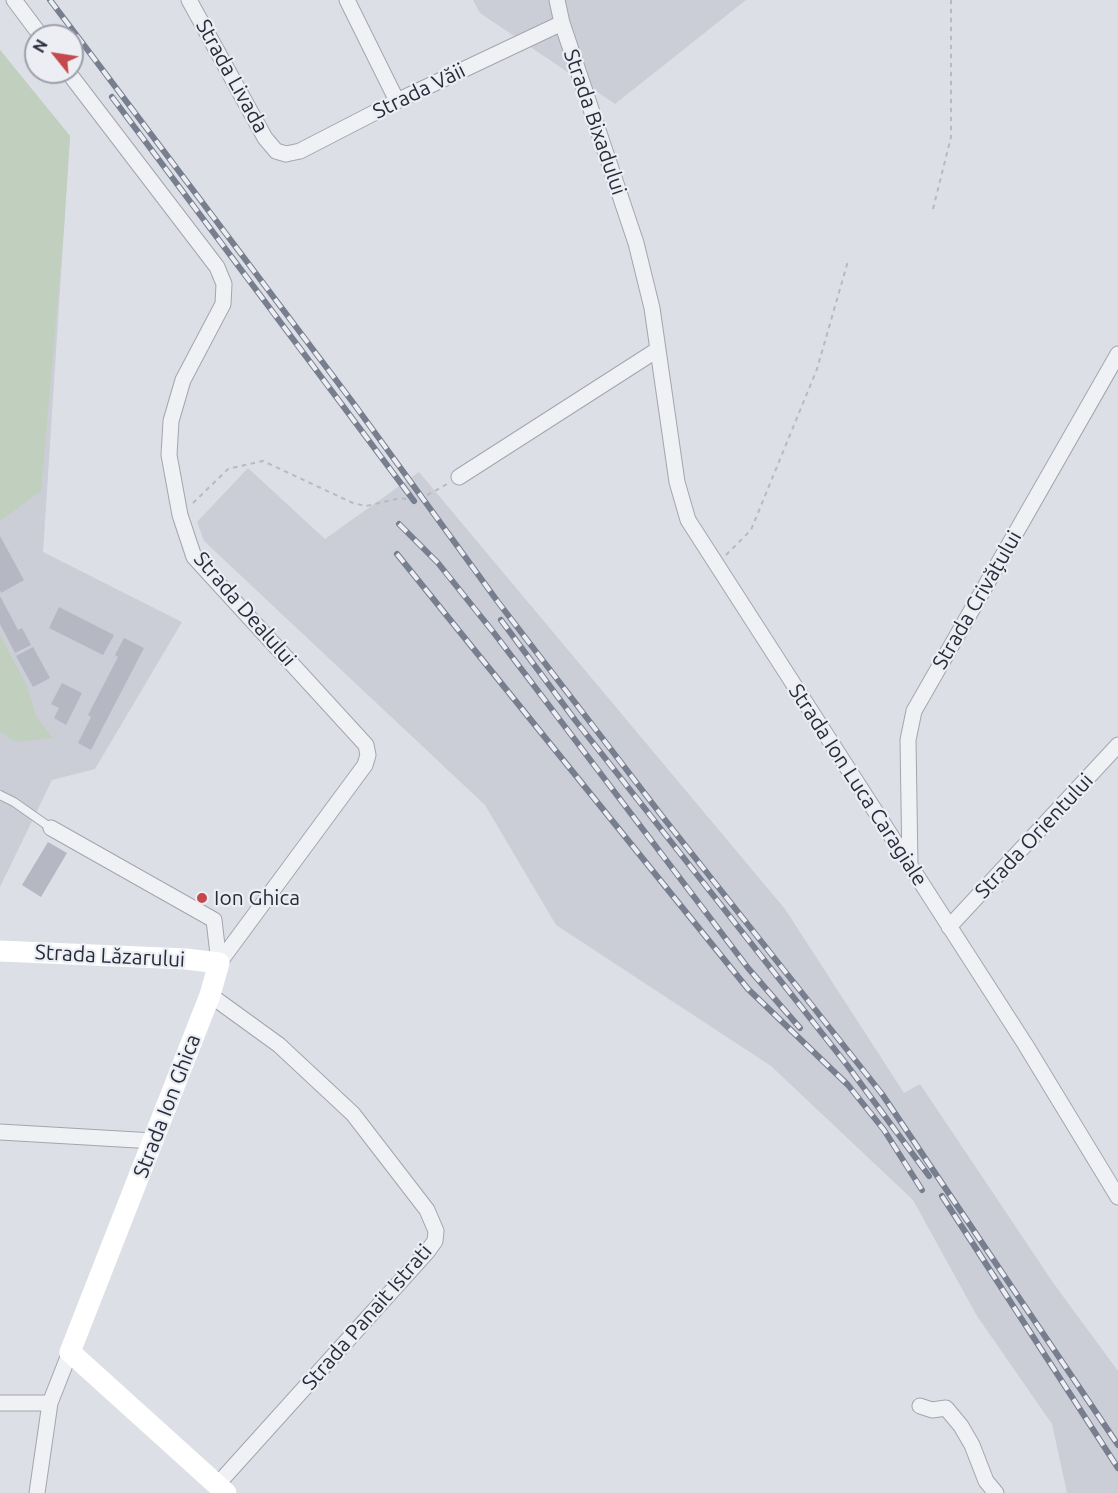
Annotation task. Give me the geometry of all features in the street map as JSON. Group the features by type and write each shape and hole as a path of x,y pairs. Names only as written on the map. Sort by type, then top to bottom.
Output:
{"street":[{"path":"14,0 32,24"},
{"name":"Strada Livada","path":"189,0 256,123 276,151"},
{"path":"347,0 397,101"},
{"name":"Strada Bixadului","path":"557,0 562,23 636,243"},
{"name":"Strada Văii","path":"276,151 286,154 300,151 397,101 562,23"},
{"name":"Strada Dealului","path":"77,84 217,267 224,284 223,304 183,380 171,421 169,455 180,515 194,557 366,745 368,755"},
{"name":"Strada Ion Luca Caragiale","path":"636,243 652,308 677,482 688,520 1025,1044 1118,1197"},
{"path":"459,477 657,350"},
{"name":"Strada Crivățului","path":"910,866 908,740 914,711 1118,354"},
{"name":"Strada Orientului","path":"949,927 1118,745"},
{"name":"Strada Ion Ghica","path":"37,1493 50,1403 154,1142 210,995 219,963 365,765 368,755"},
{"path":"51,828 214,920 219,963"},
{"name":"Strada Lăzarului","path":"0,951 186,959 219,963"},
{"name":"Strada Panait Istrati","path":"210,995 279,1044 353,1114 428,1210 436,1231 435,1241 427,1252 222,1489"},
{"path":"0,1132 154,1142"},
{"path":"70,1352 222,1489"},
{"path":"0,1403 50,1403"},
{"path":"920,1406 932,1410 946,1408 961,1426 972,1445 986,1481 996,1493"}],"lane":[{"path":"0,795 51,828"}],"path":[{"path":"933,209 951,137 951,0"},
{"path":"717,564 751,530 817,369 848,261"},
{"path":"180,515 228,469 263,461 353,503 366,506 401,498 414,501 459,477"}],"shaded area":[{"path":"473,0 746,0 615,104 480,13"},
{"path":"0,50 24,79 24,84 28,84 70,136 43,552 182,622 95,769 52,780 0,887"},
{"path":"248,468 325,539 419,472 785,909 904,1093 920,1084 1054,1284 1118,1371 1118,1493 1067,1493 1052,1424 977,1316 913,1200 771,1066 556,925 485,805 204,541 197,522"}],"green space":[{"path":"0,50 24,79 24,84 28,84 70,136 41,491 0,521"},
{"path":"0,635 27,686 36,716 53,738 16,742 0,732"}],"building":[{"path":"0,536 24,580 1,593 0,590"},
{"path":"0,596 18,630 22,628 31,645 15,653 0,624"},
{"path":"59,607 114,635 103,655 49,628"},
{"path":"124,638 144,648 91,750 78,743 91,717 88,715 118,657 115,655"},
{"path":"33,647 50,678 33,687 16,656"},
{"path":"62,683 82,693 66,725 54,718 59,708 51,704"},
{"path":"48,842 67,853 41,897 22,885"}],"railway":[{"path":"50,0 354,404 498,602 662,816 882,1094 1118,1445"},
{"path":"112,97 414,501"},
{"path":"399,524 438,563 494,633 748,968 800,1028"},
{"path":"397,554 748,989 848,1085 884,1130 922,1190"},
{"path":"501,620 575,720 847,1065 929,1176"},
{"path":"942,1196 1118,1468"}],"place":[{"name":"Ion Ghica","path":"202,898"}]}
